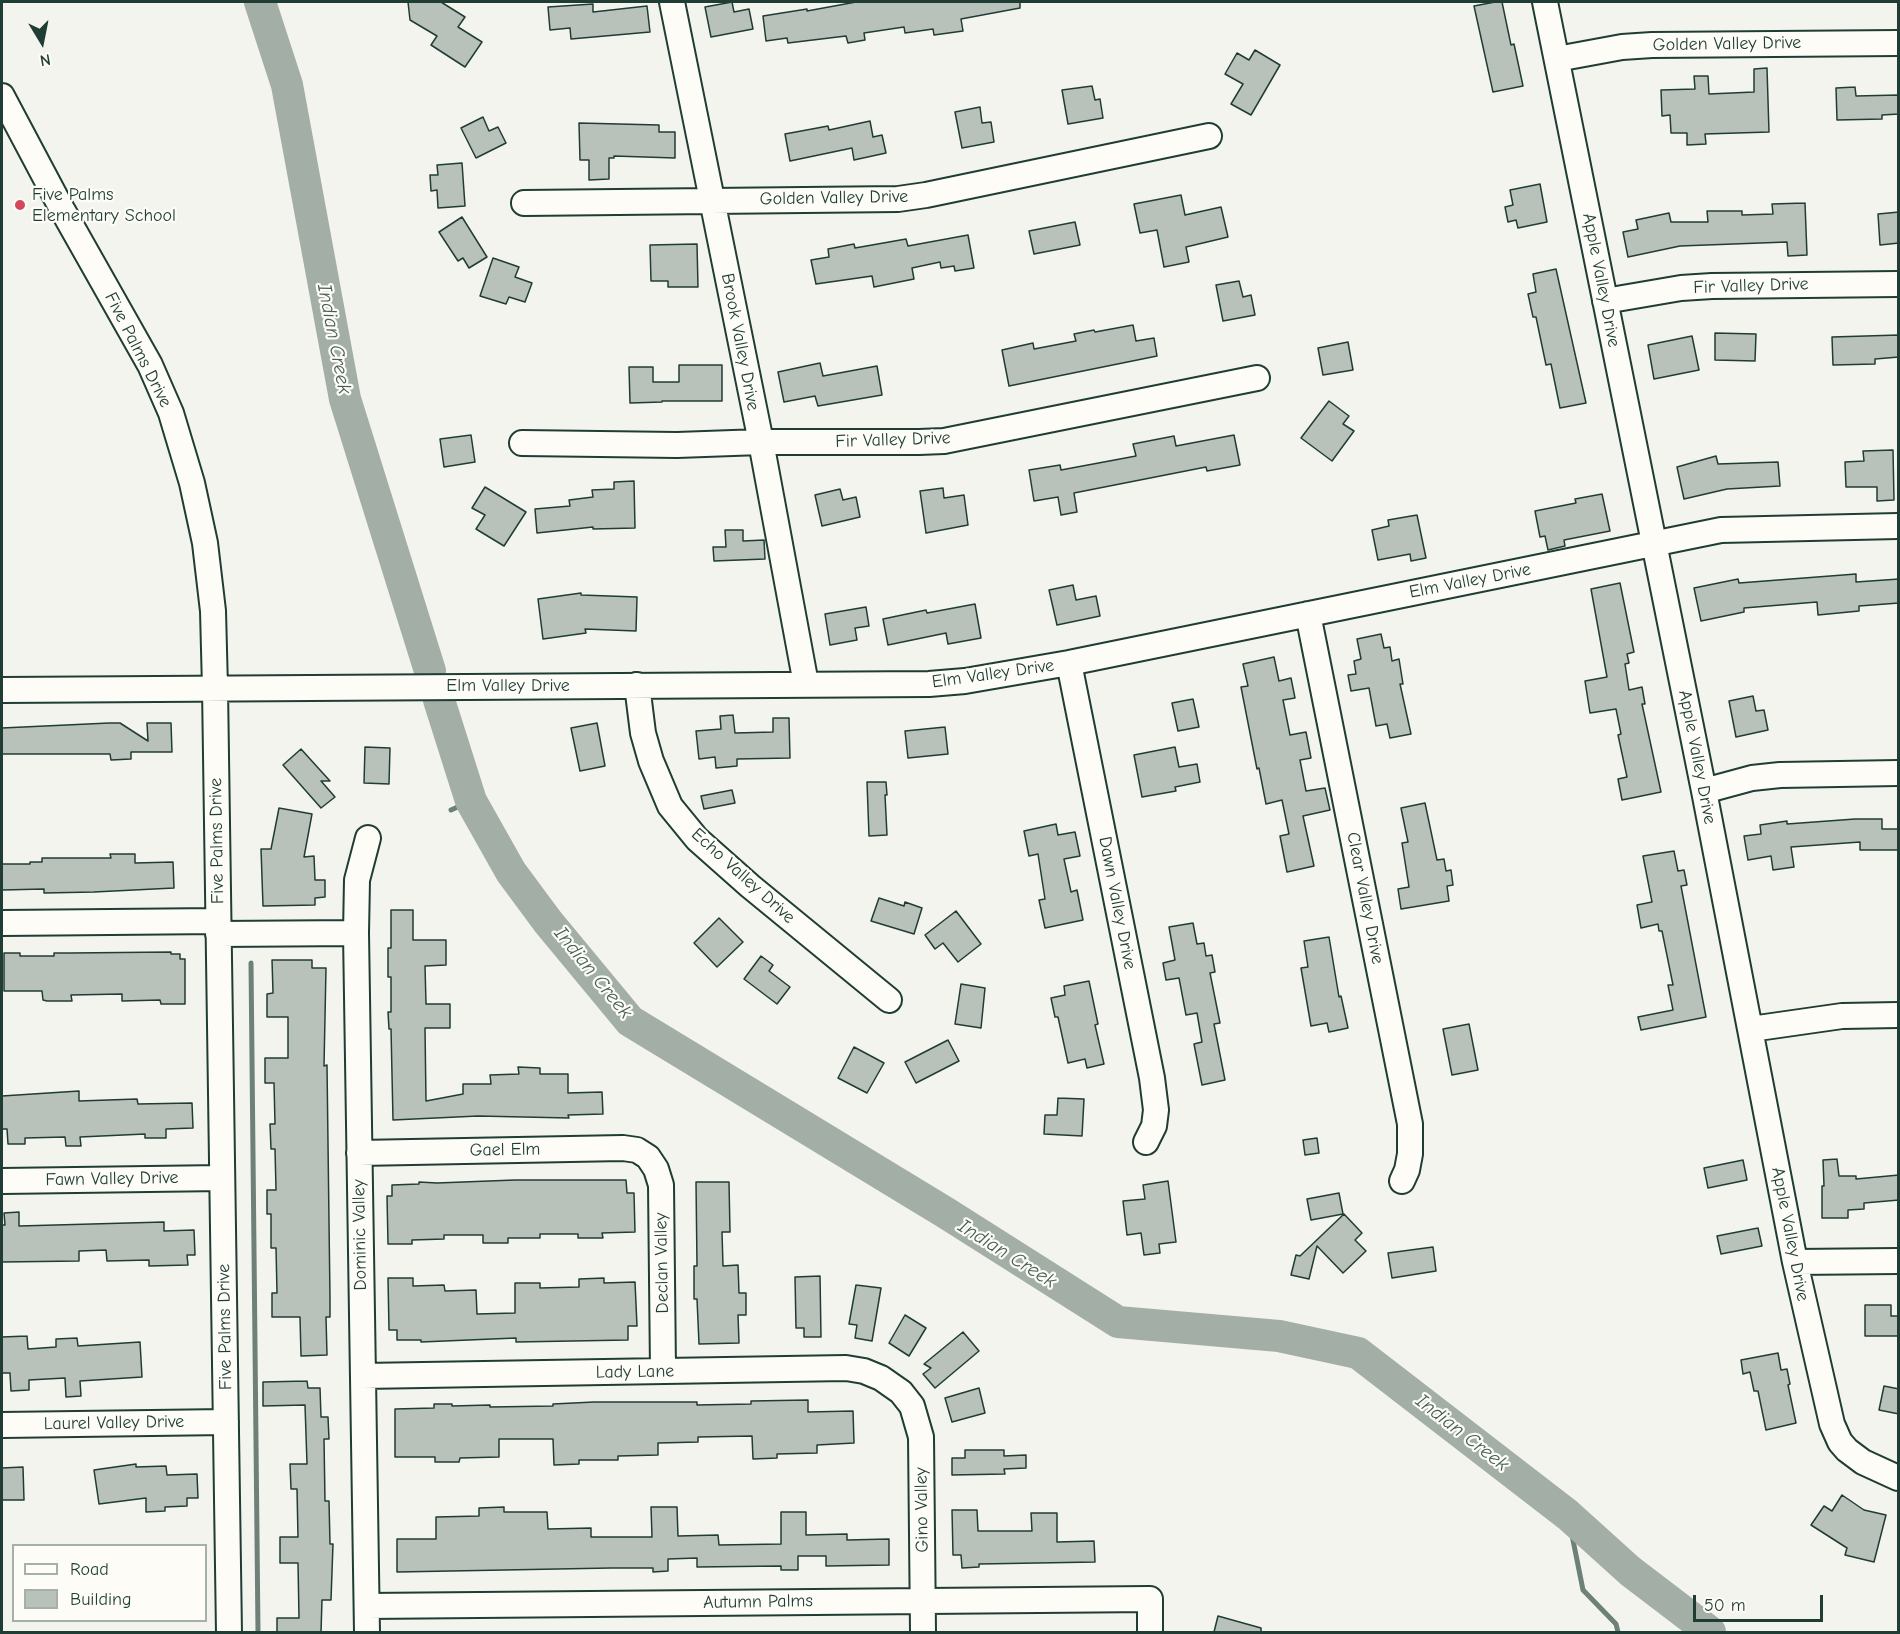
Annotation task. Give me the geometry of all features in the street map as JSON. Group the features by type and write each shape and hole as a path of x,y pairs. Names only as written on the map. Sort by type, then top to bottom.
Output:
{"street":[{"name":"Brook Valley Drive","path":"672,2 806,684"},
{"name":"Apple Valley Drive","path":"1545,2 1704,791 1795,1262 1832,1425 1840,1442 1863,1462 1899,1478"},
{"name":"Golden Valley Drive","path":"1557,59 1622,47 1652,45 1899,43"},
{"name":"Five Palms Drive","path":"2,96 63,211 150,365 171,413 192,483 205,543 213,611 215,688 229,1632"},
{"name":"Golden Valley Drive","path":"524,203 898,199 1209,136"},
{"name":"Fir Valley Drive","path":"1605,301 1681,288 1899,284"},
{"name":"Fir Valley Drive","path":"522,443 677,445 944,441 1257,378"},
{"name":"Elm Valley Drive","path":"2,690 929,684 965,681 1069,663 1736,529 1899,526"},
{"name":"Clear Valley Drive","path":"1308,614 1410,1124 1410,1154 1402,1182"},
{"name":"Dawn Valley Drive","path":"1069,663 1152,1078 1156,1110 1154,1126 1146,1142"},
{"name":"Echo Valley Drive","path":"637,686 638,705 651,761 670,806 697,839 750,886 889,1000"},
{"path":"1704,791 1752,778 1780,775 1899,773"},
{"name":"Dominic Valley","path":"367,1632 356,933 357,880 368,838"},
{"path":"2,923 356,933"},
{"path":"1750,1029 1842,1016 1899,1015"},
{"name":"Gael Elm","path":"359,1153 623,1148 637,1150 648,1157"},
{"name":"Declan Valley","path":"648,1157 656,1169 661,1185 663,1371"},
{"name":"Fawn Valley Drive","path":"2,1181 222,1178"},
{"path":"1795,1262 1899,1262"},
{"name":"Lady Lane","path":"363,1376 846,1368 864,1371 881,1378 901,1392"},
{"name":"Gino Valley","path":"901,1392 912,1406 921,1437 923,1632"},
{"name":"Laurel Valley Drive","path":"2,1425 226,1422"},
{"name":"Autumn Palms","path":"367,1606 1150,1599 1150,1632"}],"building":[{"path":"408,2 441,2 465,17 458,27 482,42 465,67 431,45 437,36 410,20"},
{"path":"732,2 734,12 749,9 753,29 711,37 705,7"},
{"path":"856,2 1020,2 1020,8 961,19 963,31 934,35 933,29 905,33 904,27 864,33 865,40 848,43 846,36 788,43 787,38 766,41 763,16"},
{"path":"1502,2 1523,86 1493,92 1474,6"},
{"path":"593,4 593,12 647,6 650,32 571,39 570,28 550,30 548,7"},
{"path":"1255,50 1280,65 1251,115 1231,104 1243,84 1225,74 1237,53 1249,60"},
{"path":"1767,68 1769,132 1705,134 1706,144 1687,145 1687,133 1671,133 1670,115 1662,116 1661,90 1695,89 1694,76 1708,76 1709,94 1754,92 1754,69"},
{"path":"1092,86 1095,100 1100,99 1103,118 1068,124 1062,90"},
{"path":"1855,87 1856,96 1899,95 1899,114 1882,115 1882,119 1837,120 1836,88"},
{"path":"980,107 982,123 991,122 994,142 962,148 955,112"},
{"path":"483,117 489,131 498,127 506,143 476,158 461,128"},
{"path":"870,121 873,137 882,135 886,153 854,160 852,148 790,161 785,134 828,126 829,130"},
{"path":"579,123 659,125 659,132 675,132 675,158 614,156 614,158 609,158 609,179 589,180 589,160 580,160"},
{"path":"462,163 465,206 438,208 437,190 431,191 430,175 438,175 437,165"},
{"path":"1540,184 1547,222 1518,228 1516,220 1508,222 1505,207 1513,205 1510,190"},
{"path":"1181,195 1185,215 1221,207 1228,237 1186,247 1189,262 1164,267 1157,230 1140,233 1134,204"},
{"path":"1805,203 1807,255 1788,256 1787,242 1680,246 1628,257 1623,232 1638,229 1636,220 1669,213 1671,222 1708,222 1707,211 1742,211 1742,215 1773,214 1772,204"},
{"path":"1899,212 1899,243 1880,245 1878,214"},
{"path":"462,217 487,257 469,268 463,258 458,261 439,232"},
{"path":"1075,222 1080,245 1034,254 1029,231"},
{"path":"968,235 974,268 955,271 954,266 941,268 940,262 912,268 914,279 874,287 872,276 816,284 811,260 829,257 828,249 854,244 855,248 906,239 908,246"},
{"path":"697,244 698,287 668,287 668,281 651,281 650,245"},
{"path":"493,258 519,267 515,277 532,283 525,302 509,297 506,304 480,296"},
{"path":"1556,269 1586,403 1560,408 1551,364 1546,365 1536,317 1533,317 1528,294 1536,292 1533,274"},
{"path":"1239,281 1243,297 1251,295 1255,315 1223,321 1216,285"},
{"path":"1133,325 1136,341 1154,338 1157,356 1009,386 1002,350 1033,343 1034,349 1076,341 1074,334"},
{"path":"1715,333 1756,334 1755,361 1715,360"},
{"path":"1899,335 1899,357 1875,359 1875,364 1833,365 1832,337"},
{"path":"1692,336 1699,370 1654,379 1648,345"},
{"path":"1348,342 1353,370 1323,375 1318,348"},
{"path":"820,363 823,376 877,366 882,395 818,406 815,396 784,402 778,372"},
{"path":"679,365 722,365 722,401 630,403 629,367 653,367 653,382 679,382"},
{"path":"1329,401 1349,416 1343,424 1354,431 1332,461 1301,438"},
{"path":"471,435 475,462 444,467 440,439"},
{"path":"1234,435 1240,465 1207,471 1206,467 1074,493 1077,512 1061,515 1058,497 1034,501 1029,470 1060,465 1061,470 1136,456 1133,444 1174,436 1176,446"},
{"path":"1893,450 1894,500 1877,501 1877,487 1846,487 1845,462 1864,461 1863,451"},
{"path":"1716,456 1718,464 1778,462 1780,486 1727,489 1684,499 1677,467"},
{"path":"634,481 635,528 593,529 593,527 537,533 535,509 570,506 569,500 593,497 592,490 614,489 614,482"},
{"path":"485,487 526,512 504,546 476,529 485,515 472,508"},
{"path":"943,488 944,498 964,495 968,525 926,533 920,491"},
{"path":"840,489 843,500 856,497 860,517 822,526 815,495"},
{"path":"1602,494 1610,531 1564,540 1565,546 1548,550 1545,536 1540,537 1535,511 1576,503 1575,499"},
{"path":"1417,515 1426,558 1411,561 1410,554 1378,560 1372,530 1389,526 1388,520"},
{"path":"725,530 743,530 743,541 764,540 765,559 714,561 713,547 726,547"},
{"path":"1856,574 1856,582 1899,579 1899,603 1859,606 1859,611 1818,615 1817,602 1744,608 1744,612 1701,621 1694,588 1738,579 1739,583"},
{"path":"1620,583 1634,652 1627,654 1629,663 1625,664 1629,690 1642,687 1645,704 1642,704 1661,792 1622,800 1618,779 1627,777 1618,735 1621,734 1616,709 1590,713 1585,681 1607,677 1591,589"},
{"path":"1073,585 1076,600 1096,596 1100,616 1057,625 1049,590"},
{"path":"581,593 581,595 637,597 636,631 585,629 586,633 543,639 538,599"},
{"path":"975,604 981,638 948,644 946,633 888,645 883,619 926,610 927,613"},
{"path":"866,607 869,626 855,628 857,640 830,645 825,614"},
{"path":"1381,634 1384,648 1390,647 1392,661 1399,659 1403,684 1400,684 1411,734 1390,738 1387,724 1376,726 1369,688 1351,691 1348,675 1356,674 1354,661 1361,659 1357,639"},
{"path":"1274,657 1279,681 1291,678 1295,698 1283,700 1290,735 1306,732 1311,758 1300,760 1306,791 1325,788 1330,810 1303,816 1314,866 1287,872 1280,836 1289,834 1282,800 1266,804 1241,687 1248,686 1243,664"},
{"path":"1753,696 1756,711 1764,710 1768,730 1736,737 1729,701"},
{"path":"1193,699 1199,727 1178,731 1172,703"},
{"path":"733,715 735,733 773,732 773,718 789,718 790,758 737,759 737,766 716,768 715,757 699,759 696,731 721,729 720,716"},
{"path":"120,723 148,741 147,723 171,723 172,752 131,752 131,759 111,760 110,754 2,754 2,728"},
{"path":"597,723 605,766 580,771 571,728"},
{"path":"945,727 948,754 908,758 905,731"},
{"path":"365,747 390,748 389,784 364,783"},
{"path":"1175,747 1179,767 1197,764 1200,782 1175,787 1176,791 1142,797 1134,755"},
{"path":"301,749 330,781 321,781 335,797 321,808 283,765"},
{"path":"867,782 886,782 887,835 869,836"},
{"path":"732,790 735,803 704,809 701,796"},
{"path":"1425,803 1437,860 1444,859 1446,871 1451,870 1453,885 1447,886 1449,901 1401,909 1398,889 1409,887 1402,843 1408,842 1401,808"},
{"path":"279,808 312,814 304,857 314,856 315,880 325,880 325,897 315,898 315,905 263,906 261,849 271,849"},
{"path":"1882,819 1882,829 1898,829 1898,850 1860,850 1860,842 1791,847 1794,867 1773,870 1771,856 1748,860 1744,836 1761,834 1760,825 1787,821 1787,824"},
{"path":"1056,824 1058,835 1075,832 1080,856 1064,859 1071,892 1077,890 1083,920 1045,928 1039,900 1045,899 1038,854 1029,856 1024,831"},
{"path":"1674,851 1678,871 1684,870 1687,885 1681,886 1706,1017 1641,1030 1638,1017 1673,1010 1668,985 1673,985 1662,931 1659,931 1658,924 1641,928 1637,905 1652,902 1643,856"},
{"path":"110,854 135,854 135,863 173,862 174,888 44,893 44,889 2,890 2,864 30,864 30,862 42,862 42,858 111,858"},
{"path":"879,898 904,906 905,902 922,908 914,934 871,921"},
{"path":"391,910 413,910 413,940 446,940 446,965 425,966 426,1004 450,1004 450,1028 425,1028 426,1101 463,1094 463,1084 491,1084 490,1075 519,1074 518,1067 540,1068 540,1074 568,1074 568,1093 602,1092 603,1114 568,1115 569,1118 478,1116 393,1120 391,1029 389,1029 388,1012 391,1012 388,948 391,948"},
{"path":"956,911 981,944 958,962 943,943 935,949 925,935"},
{"path":"719,918 743,942 717,967 694,943"},
{"path":"1193,923 1197,944 1204,943 1206,956 1212,955 1215,972 1210,973 1220,1023 1214,1024 1225,1080 1202,1085 1194,1044 1202,1042 1197,1013 1186,1015 1179,978 1166,980 1163,963 1175,960 1169,927"},
{"path":"1329,937 1339,997 1341,996 1348,1028 1329,1032 1327,1023 1311,1026 1301,968 1308,967 1304,941"},
{"path":"171,952 171,954 180,954 180,959 185,959 185,1004 161,1004 160,1000 122,1001 122,994 71,995 72,1001 47,1001 43,1000 42,991 4,991 4,953 20,953 20,956 54,956 54,953"},
{"path":"761,956 773,965 769,971 790,987 777,1004 744,979"},
{"path":"272,960 312,960 312,968 326,968 324,1066 327,1065 330,1299 330,1317 326,1317 327,1355 301,1356 300,1317 272,1317 272,1293 277,1293 276,1248 271,1248 271,1214 267,1214 267,1190 276,1190 275,1149 271,1149 270,1124 275,1124 274,1083 265,1083 265,1058 288,1058 288,1017 267,1017 267,994 273,993"},
{"path":"1089,981 1098,1024 1095,1025 1104,1064 1087,1068 1085,1059 1068,1063 1058,1017 1055,1017 1051,998 1065,995 1064,986"},
{"path":"961,984 985,988 981,1028 955,1024"},
{"path":"1469,1024 1478,1070 1452,1075 1443,1029"},
{"path":"948,1040 959,1061 916,1083 905,1062"},
{"path":"854,1047 884,1063 867,1093 838,1078"},
{"path":"79,1091 79,1101 137,1099 138,1104 192,1103 193,1128 166,1129 166,1138 145,1138 145,1134 80,1137 81,1146 66,1146 65,1137 25,1138 25,1144 8,1144 7,1129 2,1129 2,1096"},
{"path":"1058,1098 1084,1099 1082,1136 1044,1134 1045,1115 1057,1115"},
{"path":"1317,1138 1319,1153 1305,1155 1303,1140"},
{"path":"1837,1159 1839,1176 1856,1176 1856,1179 1899,1175 1899,1200 1864,1203 1864,1209 1848,1210 1848,1218 1822,1218 1823,1160"},
{"path":"1743,1160 1747,1180 1708,1188 1704,1168"},
{"path":"626,1180 627,1193 634,1193 635,1232 602,1233 603,1238 578,1238 578,1234 540,1234 540,1238 508,1238 508,1243 483,1243 483,1235 444,1235 444,1239 412,1240 412,1244 388,1244 387,1196 392,1196 392,1185 419,1184 419,1182"},
{"path":"1168,1181 1176,1242 1159,1244 1160,1253 1144,1255 1141,1233 1127,1235 1123,1201 1145,1199 1143,1185"},
{"path":"696,1182 729,1182 730,1232 722,1232 723,1266 738,1265 739,1293 746,1293 746,1315 738,1315 739,1343 699,1344 697,1299 694,1299 694,1266 697,1266"},
{"path":"1339,1193 1343,1214 1311,1220 1307,1199"},
{"path":"19,1212 19,1226 164,1222 164,1231 194,1230 195,1255 187,1255 188,1265 149,1266 149,1260 107,1261 106,1250 79,1251 79,1261 2,1262 4,1213"},
{"path":"1344,1214 1362,1233 1355,1240 1366,1251 1343,1273 1317,1246 1309,1279 1291,1275 1296,1255 1300,1256"},
{"path":"1758,1228 1762,1246 1721,1254 1717,1236"},
{"path":"1433,1247 1436,1271 1392,1278 1388,1253"},
{"path":"820,1276 821,1337 804,1337 804,1328 796,1328 795,1277"},
{"path":"388,1278 413,1278 413,1286 444,1285 445,1291 476,1290 477,1314 515,1313 515,1283 540,1283 540,1288 579,1287 579,1279 604,1278 604,1283 635,1282 637,1326 628,1326 628,1340 516,1342 516,1338 421,1342 421,1340 397,1340 397,1330 389,1330"},
{"path":"856,1285 881,1288 872,1341 855,1338 857,1325 849,1324"},
{"path":"1865,1305 1891,1305 1891,1316 1899,1316 1899,1336 1865,1336"},
{"path":"905,1315 926,1328 909,1356 889,1343"},
{"path":"963,1332 979,1351 935,1388 923,1374 931,1368 924,1364"},
{"path":"27,1336 28,1349 56,1347 56,1339 77,1338 78,1346 140,1342 142,1377 80,1381 81,1396 66,1397 65,1378 29,1380 29,1390 11,1391 10,1373 2,1373 2,1337"},
{"path":"1778,1353 1781,1370 1787,1369 1796,1423 1766,1430 1758,1391 1754,1391 1750,1372 1743,1374 1741,1360"},
{"path":"307,1381 308,1388 320,1388 321,1417 328,1417 329,1439 324,1439 325,1501 329,1501 330,1544 333,1544 331,1600 322,1600 321,1632 277,1632 277,1618 299,1618 298,1563 280,1563 280,1537 298,1537 297,1489 291,1489 290,1464 307,1464 305,1405 263,1406 263,1382"},
{"path":"1884,1386 1899,1389 1899,1414 1879,1410"},
{"path":"979,1388 985,1413 952,1422 945,1398"},
{"path":"808,1400 808,1412 853,1411 854,1443 817,1445 817,1453 777,1454 777,1458 753,1459 752,1436 698,1437 698,1442 658,1443 658,1455 618,1456 618,1460 579,1460 579,1464 554,1465 553,1439 499,1439 499,1457 460,1458 459,1462 435,1462 435,1457 395,1457 395,1409 434,1408 434,1404 490,1405 490,1407 553,1406 553,1404 594,1402 697,1402 697,1405"},
{"path":"965,1450 1004,1450 1004,1456 1026,1455 1026,1468 1004,1469 1005,1474 952,1475 952,1458 965,1458"},
{"path":"136,1464 136,1467 166,1466 167,1475 197,1474 198,1498 187,1498 187,1506 165,1507 165,1511 146,1512 146,1498 99,1504 94,1470"},
{"path":"23,1467 24,1500 2,1500 2,1468"},
{"path":"1842,1495 1864,1510 1886,1515 1874,1562 1845,1555 1847,1548 1811,1525 1824,1506 1832,1511"},
{"path":"504,1507 504,1512 547,1512 548,1529 591,1528 591,1537 652,1537 651,1507 677,1507 678,1536 718,1535 719,1545 781,1544 781,1512 806,1512 806,1535 847,1534 847,1540 889,1539 889,1565 826,1566 826,1556 798,1556 798,1570 781,1570 781,1566 697,1567 697,1558 668,1559 668,1571 653,1572 653,1568 611,1568 397,1572 397,1539 436,1539 436,1517 479,1516 479,1508"},
{"path":"952,1510 977,1510 978,1531 1032,1531 1031,1513 1057,1513 1057,1542 1094,1541 1095,1562 979,1564 979,1567 962,1568 961,1555 953,1555"},
{"path":"1218,1616 1261,1628 1261,1632 1214,1632"}],"waterway":[{"name":"Indian Creek","path":"260,2 287,85 345,399 430,671"},
{"name":"Indian Creek","path":"439,700 471,801 511,872 548,922 630,1021 946,1213 1118,1322 1279,1336 1358,1353 1568,1515 1630,1571 1710,1632"},
{"path":"451,810 471,801"},
{"path":"251,963 258,1632"},
{"path":"1568,1515 1583,1590 1616,1624 1618,1632"}],"place":[{"name":"Five Palms Elementary School","path":"20,205"}]}
